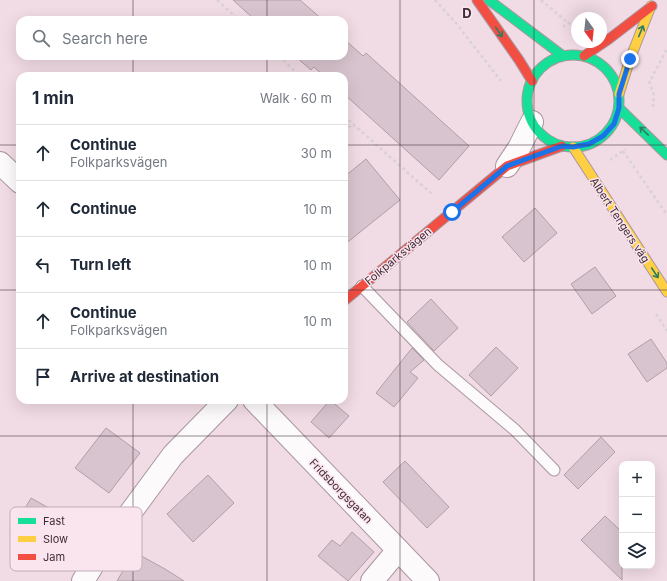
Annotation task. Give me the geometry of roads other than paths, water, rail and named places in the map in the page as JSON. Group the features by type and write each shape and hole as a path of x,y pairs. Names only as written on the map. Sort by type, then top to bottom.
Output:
{"main road":[{"path":"477,0 532,81"},
{"path":"489,0 563,56"},
{"path":"584,56 609,39 654,3"},
{"path":"619,94 630,59 654,3"},
{"path":"563,56 584,56 597,61 608,70 615,81 619,94 619,108 614,124 603,136 589,144 573,147 562,146 553,142 538,130 532,122 529,112 528,102 532,81 539,70 550,62 563,56"},
{"path":"619,108 667,155"},
{"name":"Folkparksvägen","path":"348,298 507,166 562,146"},
{"name":"Albert Tengers väg","path":"573,147 667,292"}],"street":[{"name":"Folkparksvägen","path":"507,166 519,148 532,122"},
{"path":"0,164 16,178"},
{"path":"135,507 174,455 222,404"},
{"name":"Fridsborgsgatan","path":"258,404 428,581"},
{"path":"372,581 398,550"},
{"path":"83,581 89,571"}],"lane":[{"path":"362,286 438,365 515,430 554,470"}]}
